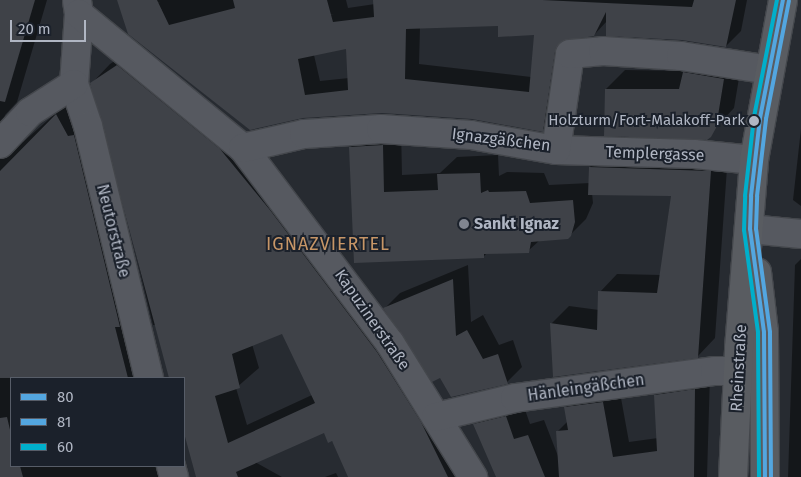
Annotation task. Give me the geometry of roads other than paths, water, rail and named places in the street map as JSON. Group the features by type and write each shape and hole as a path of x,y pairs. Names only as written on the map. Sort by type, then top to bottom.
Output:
{"main road":[{"name":"Rheinstraße","path":"733,477 738,370 754,160 783,0"},
{"name":"Rheinstraße","path":"750,229 764,332 765,477"}],"street":[{"path":"0,144 30,112 74,84 78,7"},
{"name":"Kapuzinerstraße","path":"78,7 243,148 390,342 473,477"},
{"name":"Ignazgäßchen","path":"243,148 304,134 381,129 471,136 556,150 570,54 603,51 681,56 769,70"},
{"name":"Neutorstraße","path":"74,84 88,126 149,377"},
{"name":"Templergasse","path":"556,150 694,154 754,160"},
{"path":"750,229 801,234"},
{"name":"Hänleingäßchen","path":"436,417 515,398 715,370 738,370"}],"place":[{"name":"Holzturm/Fort-Malakoff-Park","path":"754,121"},
{"name":"Sankt Ignaz","path":"464,224"}],"district":[{"name":"IGNAZVIERTEL","path":"328,244"}]}
